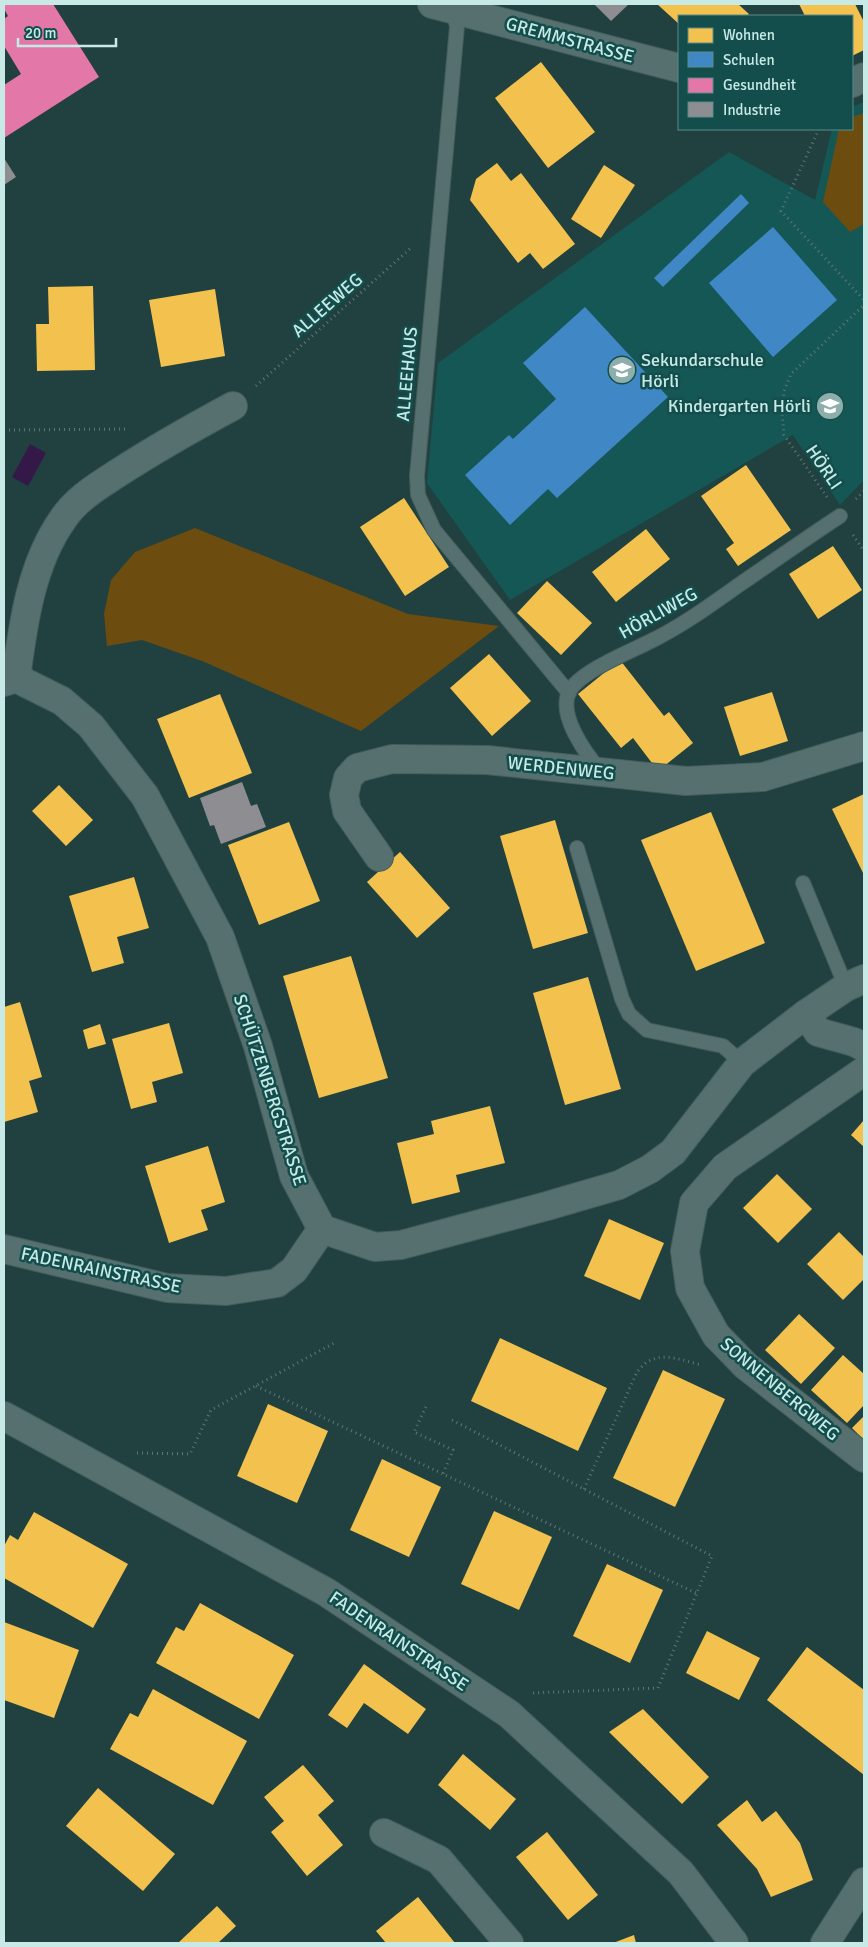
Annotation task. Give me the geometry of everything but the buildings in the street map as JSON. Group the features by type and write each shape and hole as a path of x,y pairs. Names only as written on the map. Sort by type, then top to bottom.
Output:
{"street":[{"name":"GREMMSTRASSE","path":"442,6 678,68"},
{"path":"10,680 31,594 45,548 63,517 89,492 160,446 233,406"},
{"name":"SCHÜTZENBERGSTRASSE","path":"10,680 62,700 91,726 145,796 220,937 258,1046 294,1176 322,1229"},
{"name":"WERDENWEG","path":"379,856 347,811 344,795 348,778 357,768 392,759 487,760 686,781 763,777 864,746"},
{"path":"322,1229 375,1247 402,1245 619,1185 650,1169 673,1152 742,1063 806,1014 855,983"},
{"path":"806,1014 818,1032 854,1042 864,1047"},
{"name":"SONNENBERGWEG","path":"864,1070 725,1167 694,1204 685,1251 690,1288 716,1335 746,1366 864,1458"},
{"name":"FADENRAINSTRASSE","path":"4,1249 167,1288 226,1291 277,1283 294,1270 322,1229"},
{"name":"FADENRAINSTRASSE","path":"4,1416 326,1592 509,1714 681,1873 734,1943"},
{"path":"384,1833 439,1860 510,1943"},
{"path":"824,1943 864,1882"}],"lane":[{"name":"ALLEEHAUS","path":"442,6 457,26 417,476 418,495 434,530 568,693"},
{"name":"HÖRLIWEG","path":"568,693 577,681 619,656 650,642 686,622 840,516"},
{"path":"568,693 567,706 570,722 578,742 602,772"},
{"path":"577,848 622,999 629,1014 647,1030 723,1046 742,1063"},
{"path":"802,883 855,983"}],"path":[{"path":"819,130 781,211 864,300"},
{"name":"ALLEEWEG","path":"233,406 439,224"},
{"name":"HÖRLI","path":"840,516 784,435 782,412 784,390 792,374 864,304"},
{"path":"4,430 143,429 151,433 160,446"},
{"path":"90,1464 119,1453 190,1454 211,1410 336,1342"},
{"path":"584,1489 637,1372 644,1363 668,1356 705,1366"},
{"path":"256,1386 696,1593"},
{"path":"426,1407 414,1432 452,1450 443,1474"},
{"path":"452,1420 712,1556 658,1688 513,1693 497,1706"}],"shaded area":[{"name":"Sekundarschule Hörli","path":"864,102 864,480 840,505 793,435 510,600 427,483 438,363 729,152 815,200 832,130 853,130 853,107"},
{"path":"864,113 864,224 850,232 823,202 839,130 853,130 853,117"},
{"path":"30,444 46,453 28,486 12,477"},
{"path":"195,528 408,614 499,626 361,731 202,661 142,640 107,646 104,614 111,580 135,552"}],"place":[{"name":"Sekundarschule Hörli","path":"622,370"},
{"name":"Kindergarten Hörli","path":"830,406"}]}
